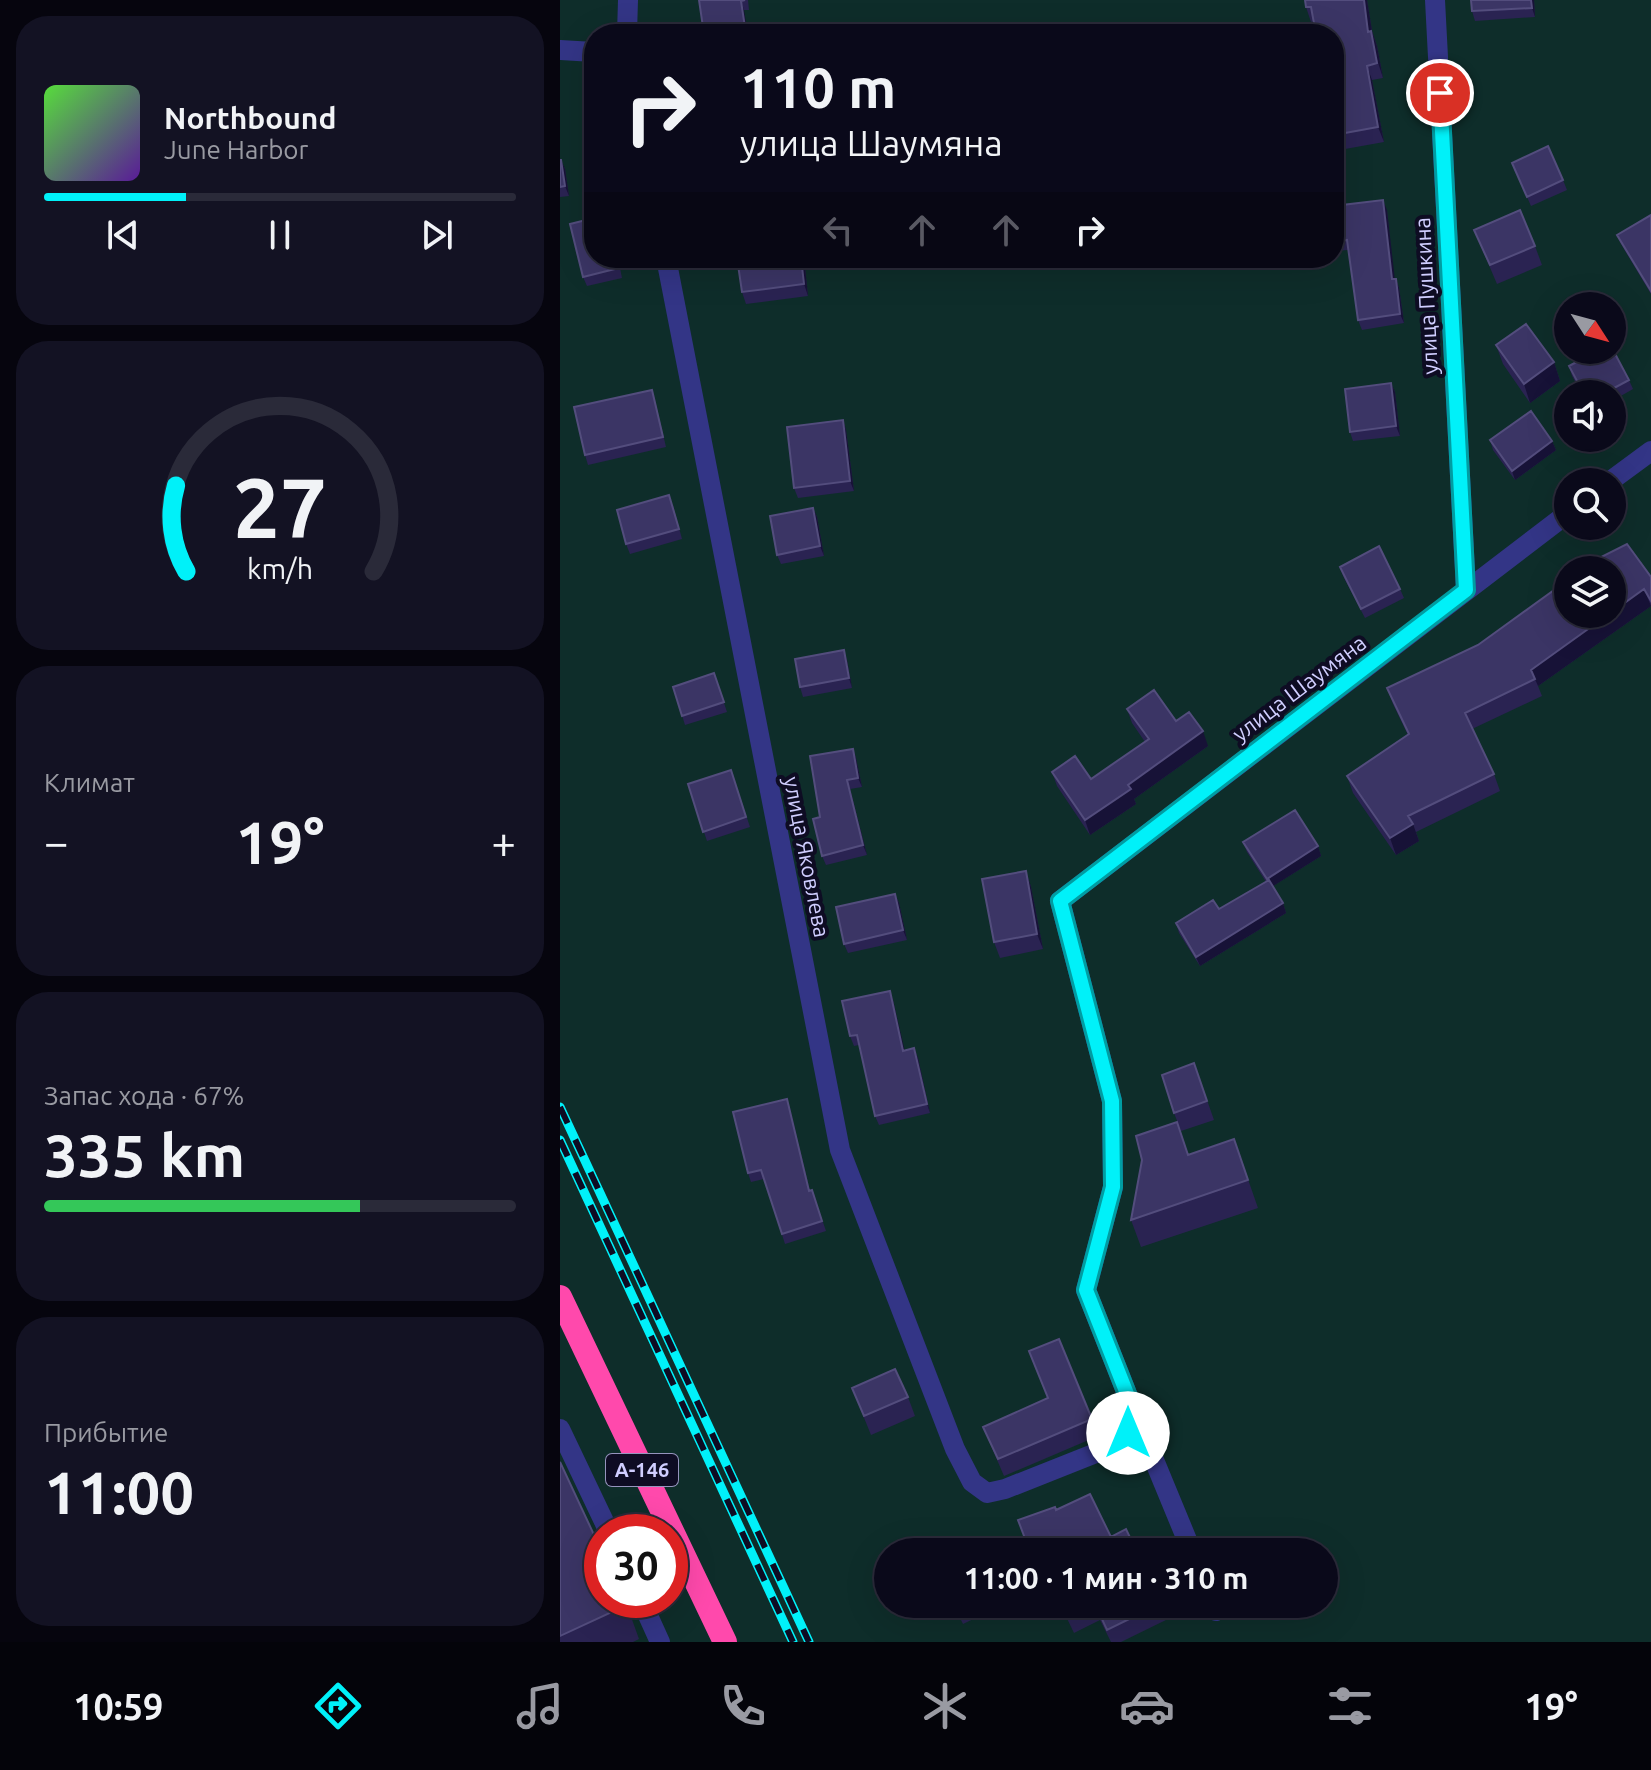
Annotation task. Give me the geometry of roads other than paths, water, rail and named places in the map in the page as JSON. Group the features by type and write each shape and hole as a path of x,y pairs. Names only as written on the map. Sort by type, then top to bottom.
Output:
{"highway":[{"name":"А-146","path":"560,1297 725,1642"}],"street":[{"path":"627,24 628,0"},
{"name":"улица Пушкина","path":"1435,0 1466,590"},
{"path":"560,50 584,51"},
{"name":"улица Яковлева","path":"668,268 840,1150 955,1449 972,1482 987,1493 1005,1489 1116,1445 1128,1433 1133,1409"},
{"path":"1626,469 1651,451"},
{"name":"улица Шаумяна","path":"1133,1409 1086,1290 1113,1187 1112,1101 1060,901 1554,524"},
{"path":"1133,1409 1186,1538"},
{"path":"560,1429 600,1514"},
{"path":"649,1618 660,1642"}],"railway":[{"path":"560,1107 809,1642"},
{"path":"560,1140 793,1642"}]}
